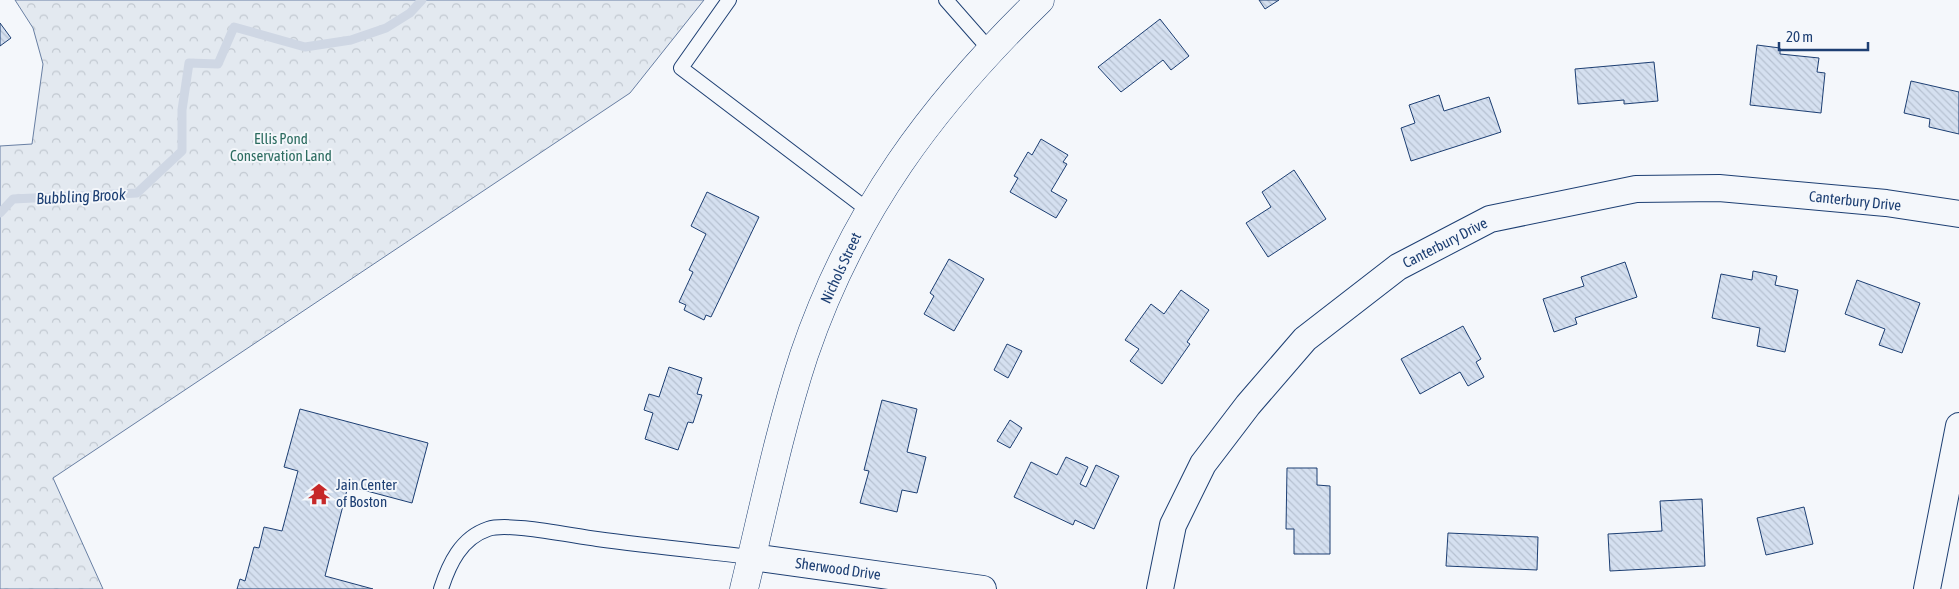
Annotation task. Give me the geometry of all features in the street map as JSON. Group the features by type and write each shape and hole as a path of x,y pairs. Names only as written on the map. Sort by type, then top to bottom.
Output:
{"main road":[{"name":"Nichols Street","path":"744,589 789,404 805,354 843,258 868,210 927,124 990,50 1040,0"}],"street":[{"name":"Canterbury Drive","path":"1160,589 1172,525 1203,464 1248,405 1305,339 1398,267 1490,219 1645,188 1719,188 1886,203 1959,214"},
{"path":"1927,589 1959,426"},
{"name":"Sherwood Drive","path":"752,557 983,589"}],"lane":[{"path":"729,0 681,68 868,210"},
{"path":"946,0 990,50"},
{"path":"441,589 451,562 464,544 475,534 490,528 513,527 599,540 752,557"}],"green space":[{"name":"Ellis Pond Conservation Land","path":"15,0 704,0 630,93 53,478 103,589 0,589 0,146 32,144 43,64 33,28"}],"building":[{"path":"1259,0 1279,0 1265,9"},
{"path":"1160,19 1189,56 1171,70 1163,60 1121,92 1098,67"},
{"path":"0,23 11,38 0,46"},
{"path":"1757,45 1780,48 1780,54 1819,58 1817,72 1825,73 1821,113 1750,105"},
{"path":"1654,62 1658,101 1624,104 1624,100 1578,104 1575,69"},
{"path":"1911,81 1959,92 1959,134 1929,127 1930,119 1904,113"},
{"path":"1439,95 1444,111 1489,97 1501,132 1411,161 1401,128 1415,123 1409,105"},
{"path":"1041,139 1068,155 1063,162 1067,164 1051,191 1067,200 1056,218 1010,192 1018,178 1014,176 1028,152 1032,155"},
{"path":"1294,170 1326,219 1268,257 1246,223 1271,207 1262,192"},
{"path":"707,192 759,217 711,317 706,315 704,320 684,310 686,305 679,302 693,272 689,270 706,234 691,226"},
{"path":"949,259 984,279 954,331 924,314 934,296 930,293"},
{"path":"1625,262 1637,297 1575,318 1577,324 1554,332 1543,299 1584,286 1581,277"},
{"path":"1753,271 1777,276 1775,285 1798,290 1785,352 1757,346 1760,328 1712,318 1721,274 1752,280"},
{"path":"1857,280 1920,303 1902,353 1879,345 1885,329 1845,314"},
{"path":"1181,290 1209,310 1187,342 1190,344 1162,384 1130,361 1139,349 1125,340 1151,304 1164,314"},
{"path":"1463,326 1481,359 1476,362 1484,377 1468,386 1460,372 1420,394 1401,359"},
{"path":"1007,344 1022,351 1008,378 994,370"},
{"path":"669,367 702,378 697,394 702,395 693,423 688,422 678,450 645,439 653,413 644,410 649,394 659,397"},
{"path":"882,400 917,409 907,452 926,457 917,493 902,490 897,512 860,503 869,471 864,470"},
{"name":"Jain Center of Boston","path":"300,409 428,443 412,503 348,486 325,576 373,589 237,589 240,579 245,581 254,547 259,548 264,527 282,531 298,471 284,467"},
{"path":"1010,420 1022,428 1010,448 997,441"},
{"path":"1066,457 1088,467 1080,484 1086,487 1096,465 1119,476 1094,529 1075,520 1073,525 1014,497 1031,462 1057,475"},
{"path":"1287,468 1317,468 1317,485 1330,486 1330,554 1294,554 1294,529 1286,529"},
{"path":"1702,499 1705,566 1610,571 1608,534 1662,531 1660,501"},
{"path":"1804,507 1813,544 1766,555 1757,518"},
{"path":"1448,533 1538,537 1537,570 1446,566"}],"waterway":[{"name":"Bubbling Brook","path":"0,213 13,199 137,193 182,151 182,110 189,63 218,64 234,27 305,47 351,40 386,28 410,13 422,0"}],"place":[{"name":"Jain Center of Boston","path":"319,494"}]}
